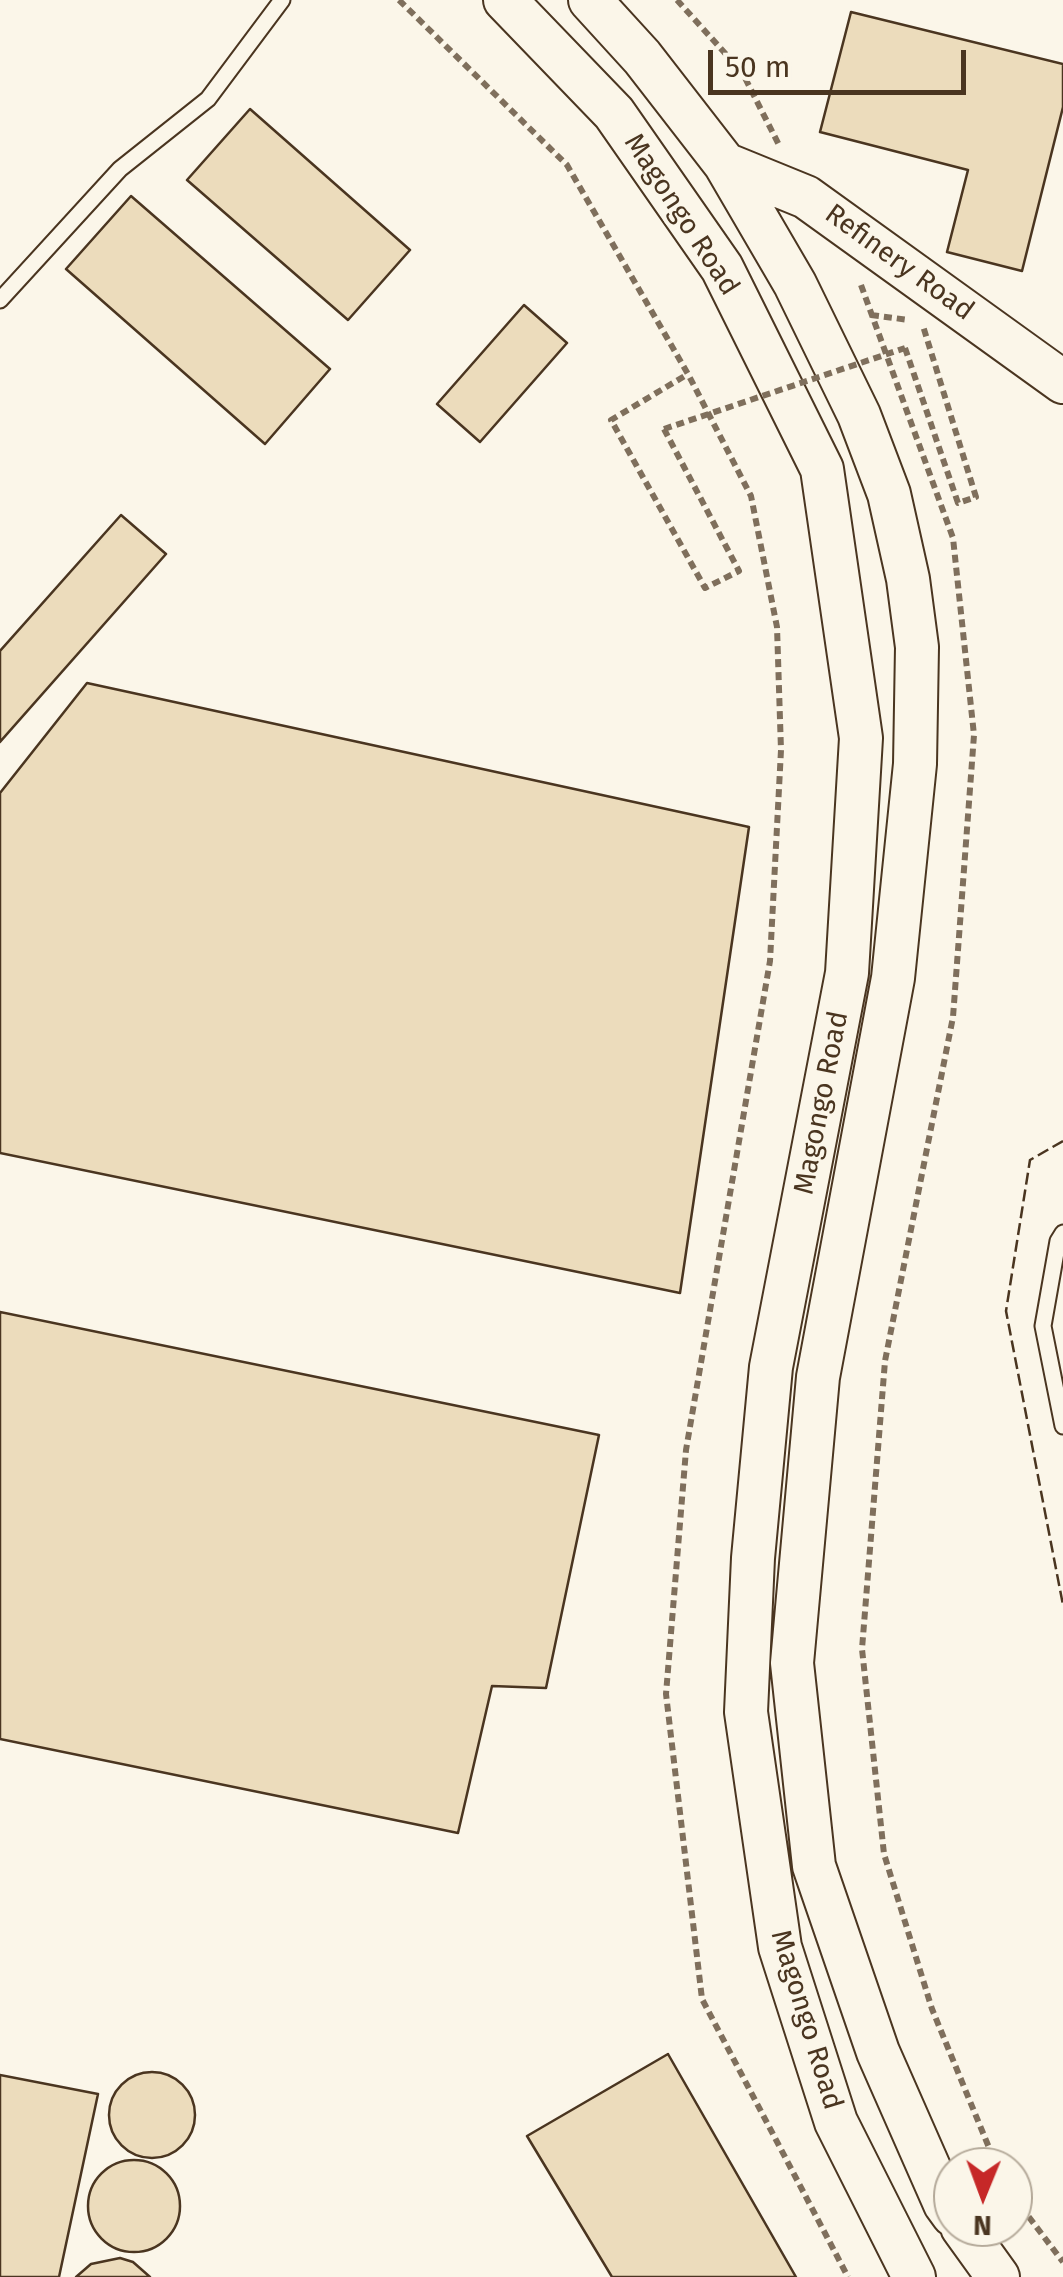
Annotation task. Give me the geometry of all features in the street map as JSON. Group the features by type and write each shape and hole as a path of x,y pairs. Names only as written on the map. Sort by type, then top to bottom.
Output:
{"main road":[{"name":"Magongo Road","path":"505,0 614,114 722,268 822,469 862,738 846,974 771,1367 753,1558 746,1712 780,1947 836,2122 914,2277"},
{"name":"Magongo Road","path":"590,0 642,57 725,164 819,329 888,494 908,578 917,647 915,764 892,978 818,1377 792,1663 814,1866 878,2052 933,2177"},
{"name":"Refinery Road","path":"725,164 806,197 1063,382"},
{"path":"976,2247 998,2277"}],"lane":[{"path":"0,300 120,169 208,99 282,0"},
{"path":"1063,1233 1043,1326 1063,1426"}],"path":[{"path":"399,0 567,165 688,374 751,496 777,627 781,750 770,961 686,1450 666,1694 702,1999 848,2277"},
{"path":"688,374 611,420 705,588 739,570 664,428 905,348 958,504 976,498 921,321 870,315"},
{"path":"1033,2222 1063,2262"}],"building":[{"path":"851,12 1063,64 1063,107 1022,271 947,252 968,170 820,132"},
{"path":"250,109 410,250 348,320 187,180"},
{"path":"131,196 330,369 265,444 66,269"},
{"path":"524,305 567,343 480,442 437,404"},
{"path":"121,515 166,554 0,742 0,651"},
{"path":"87,683 749,827 680,1293 0,1153 0,793"},
{"path":"0,1312 599,1435 546,1688 492,1686 458,1833 0,1739"},
{"path":"668,2054 796,2277 612,2277 527,2136"},
{"path":"152,2072 169,2075 183,2084 192,2098 192,2132 183,2146 169,2155 152,2158 135,2155 121,2146 112,2132 109,2115 112,2098 121,2084 135,2075"},
{"path":"0,2075 98,2094 59,2277 0,2277"},
{"path":"134,2160 160,2168 172,2180 180,2206 172,2232 160,2244 134,2252 108,2244 96,2232 88,2206 96,2180 108,2168"},
{"path":"120,2258 133,2262 150,2277 76,2277 91,2264"}],"fence":[{"path":"1063,1141 1030,1160 1006,1311 1063,1605"}]}
